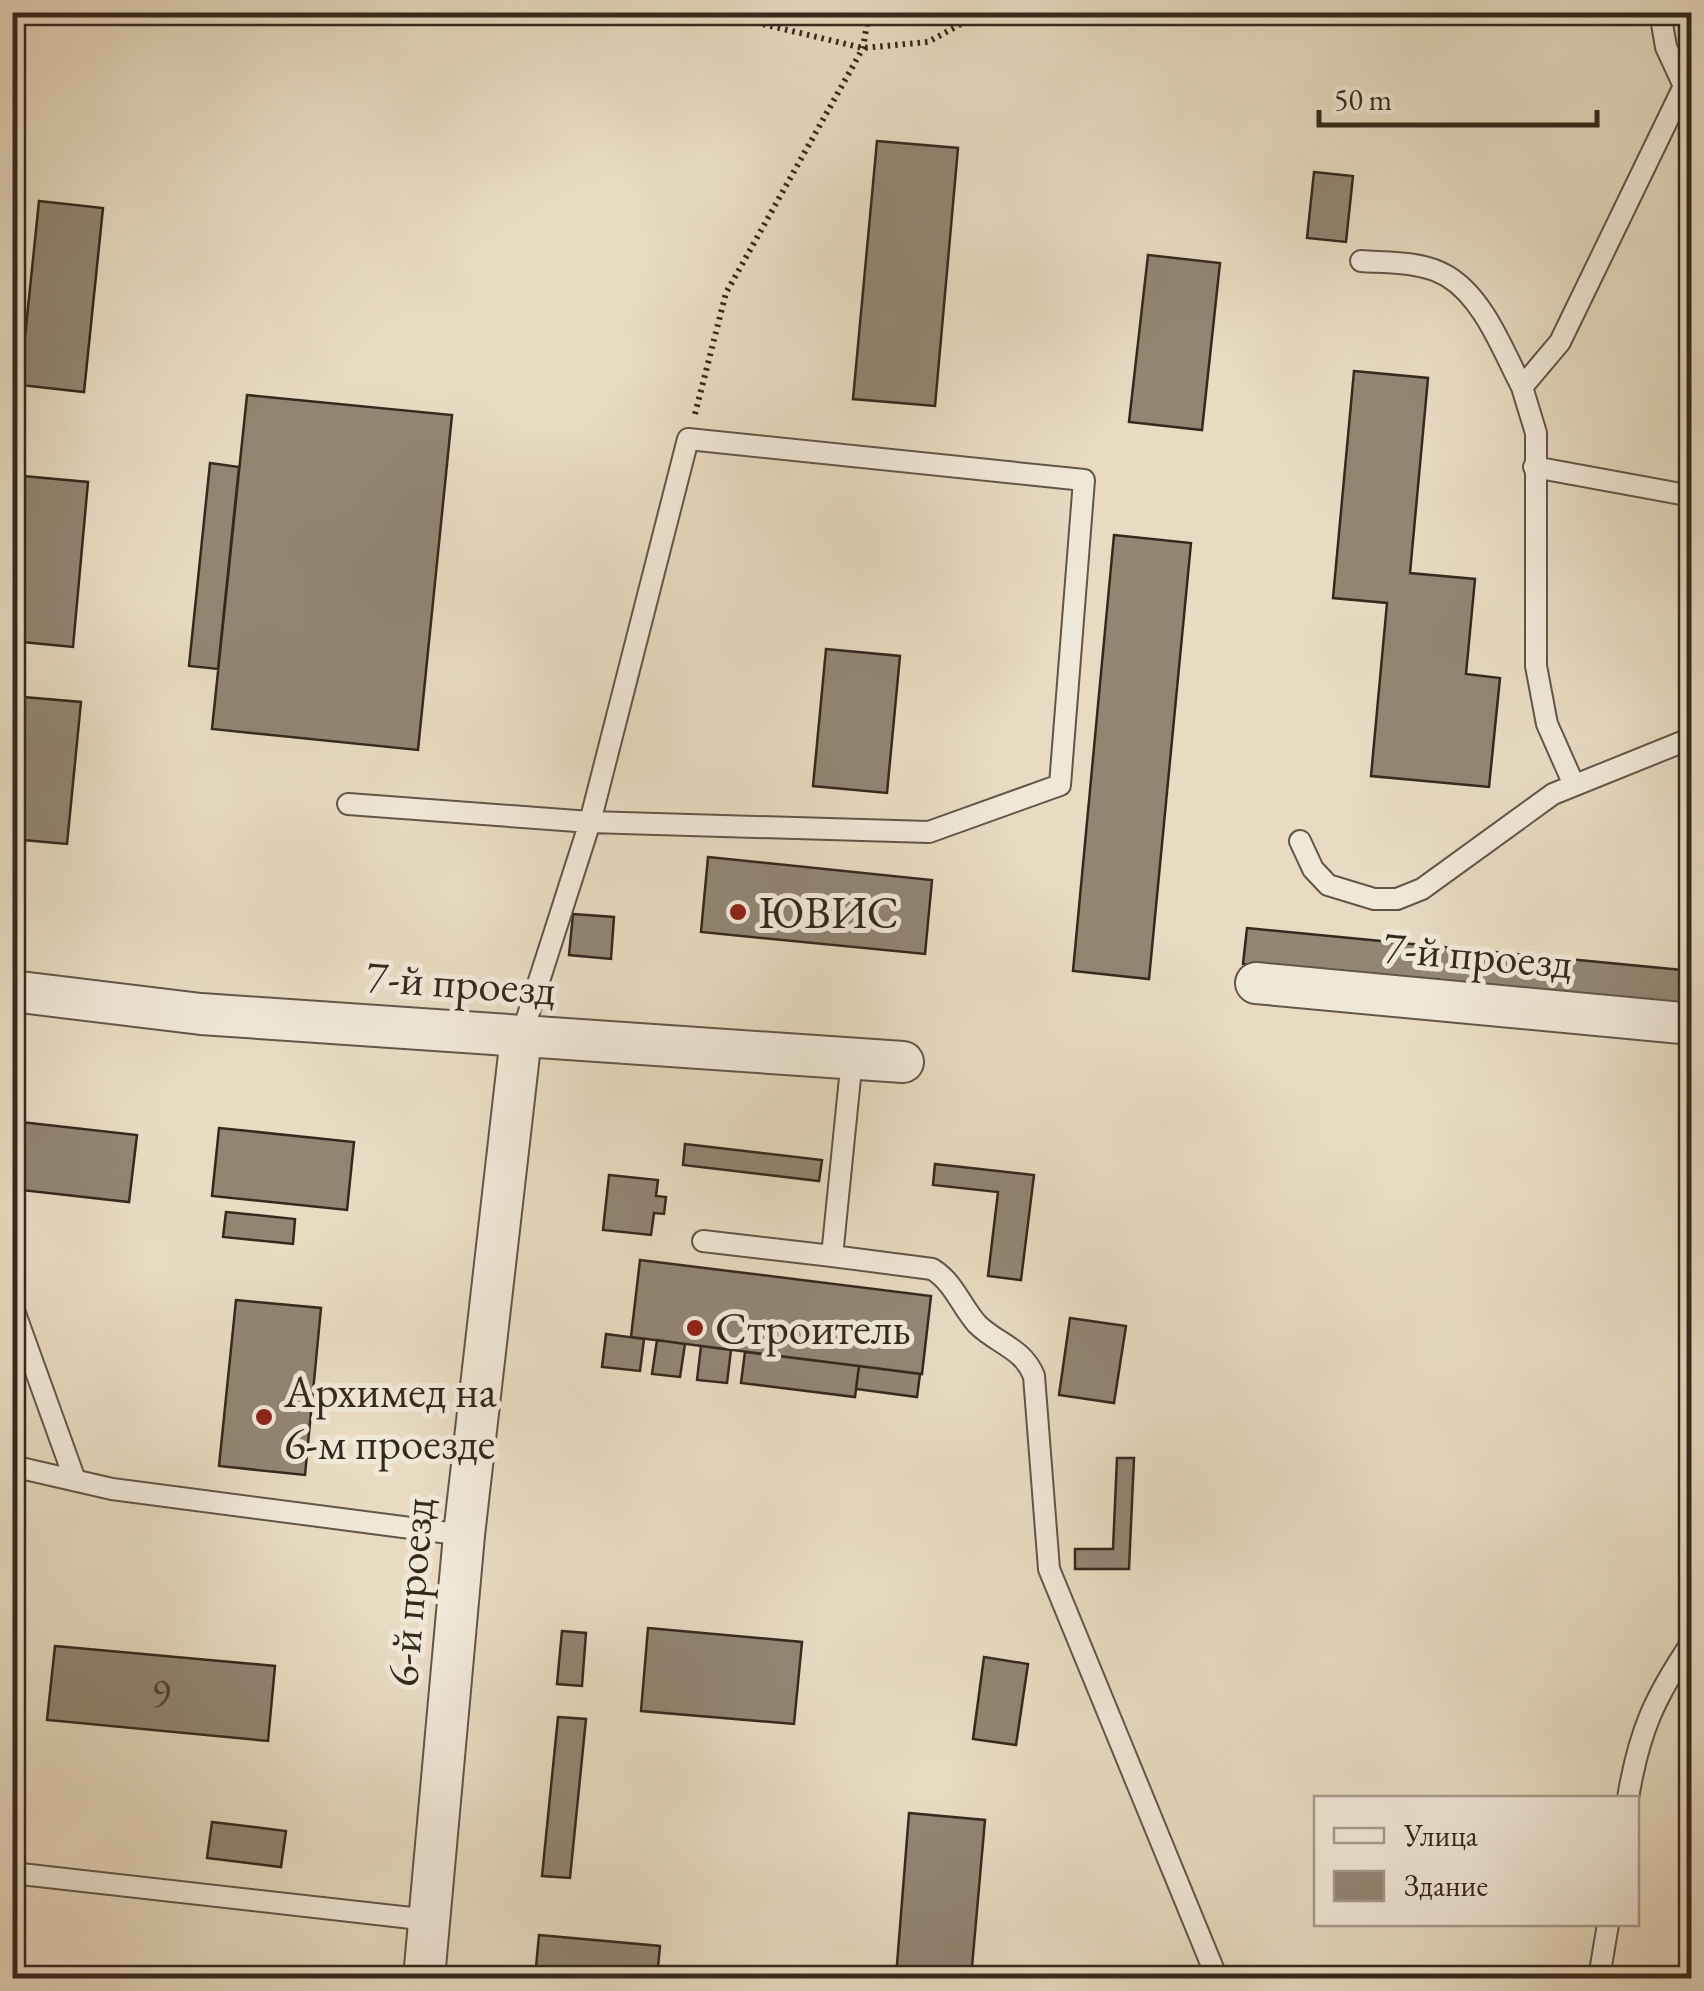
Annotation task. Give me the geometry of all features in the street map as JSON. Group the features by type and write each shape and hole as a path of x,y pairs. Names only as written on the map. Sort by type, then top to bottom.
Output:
{"street":[{"name":"7-й проезд","path":"1256,983 1692,1024"},
{"name":"7-й проезд","path":"12,991 200,1014 903,1062"},
{"name":"6-й проезд","path":"424,1978 464,1535 521,1037"}],"lane":[{"path":"1522,387 1568,327 1688,86 1666,47 1660,12"},
{"path":"1361,261 1413,264 1448,276 1477,305 1522,387 1536,433 1536,666 1547,724 1574,786"},
{"path":"348,804 590,822 929,832 1060,785 1084,480 688,440 590,822 521,1037"},
{"path":"1534,467 1692,496"},
{"path":"1300,841 1314,869 1328,885 1374,898 1398,899 1422,889 1553,794 1692,738"},
{"path":"832,1256 852,1058"},
{"path":"704,1241 932,1269 943,1275 977,1324 1028,1361 1034,1376 1050,1570 1217,1978"},
{"path":"12,1304 75,1480"},
{"path":"12,1466 112,1488 464,1535"},
{"path":"1628,1796 1636,1752 1660,1688 1692,1642"},
{"path":"12,1873 430,1920"},
{"path":"1600,1978 1608,1926"}],"path":[{"path":"712,12 863,48 928,42 983,12"},
{"path":"688,440 726,293 863,48 869,12"}],"building":[{"path":"877,141 958,148 935,406 853,399"},
{"path":"1314,172 1353,176 1346,242 1307,238"},
{"path":"39,201 103,208 84,392 20,385"},
{"path":"1148,255 1220,263 1202,430 1129,422"},
{"path":"1354,371 1428,378 1410,573 1475,579 1466,674 1500,678 1489,787 1371,776 1387,603 1333,598"},
{"path":"247,395 452,415 418,750 212,729"},
{"path":"210,463 239,467 218,669 189,666"},
{"path":"12,475 88,482 73,647 12,641"},
{"path":"1114,535 1191,543 1149,979 1073,971"},
{"path":"826,649 900,656 887,793 813,786"},
{"path":"12,696 81,702 67,844 12,839"},
{"path":"708,857 932,880 925,954 701,932"},
{"path":"573,914 614,917 611,959 569,955"},
{"path":"1247,928 1692,971 1692,1007 1243,964"},
{"path":"12,1121 137,1135 129,1202 12,1189"},
{"path":"219,1128 354,1142 347,1210 212,1196"},
{"path":"685,1144 822,1160 819,1181 683,1165"},
{"path":"935,1164 1034,1175 1021,1280 988,1276 998,1192 933,1185"},
{"path":"609,1175 658,1180 656,1196 666,1197 664,1214 654,1213 651,1235 603,1230"},
{"path":"226,1212 295,1219 293,1244 223,1237"},
{"path":"640,1260 931,1296 922,1374 631,1337"},
{"path":"236,1300 321,1308 305,1475 219,1466"},
{"path":"1070,1318 1126,1326 1114,1403 1059,1395"},
{"path":"606,1334 644,1339 640,1371 602,1367"},
{"path":"657,1340 685,1344 680,1377 652,1374"},
{"path":"701,1346 731,1350 727,1383 697,1380"},
{"path":"745,1352 859,1366 855,1397 741,1383"},
{"path":"859,1366 920,1374 917,1397 856,1389"},
{"path":"1117,1458 1134,1458 1129,1569 1075,1569 1075,1549 1113,1549"},
{"path":"648,1628 802,1642 794,1724 641,1711"},
{"path":"562,1631 586,1633 582,1686 557,1684"},
{"path":"55,1646 275,1666 268,1741 47,1720"},
{"path":"984,1657 1028,1664 1016,1745 973,1739"},
{"path":"558,1717 586,1719 570,1878 542,1876"},
{"path":"909,1813 985,1820 971,1978 896,1977"},
{"path":"212,1822 286,1831 281,1867 207,1858"},
{"path":"539,1935 660,1946 657,1978 535,1978"}],"place":[{"name":"ЮВИС","path":"738,912"},
{"name":"Строитель","path":"695,1328"},
{"name":"Архимед на 6-м проезде","path":"264,1417"}]}
